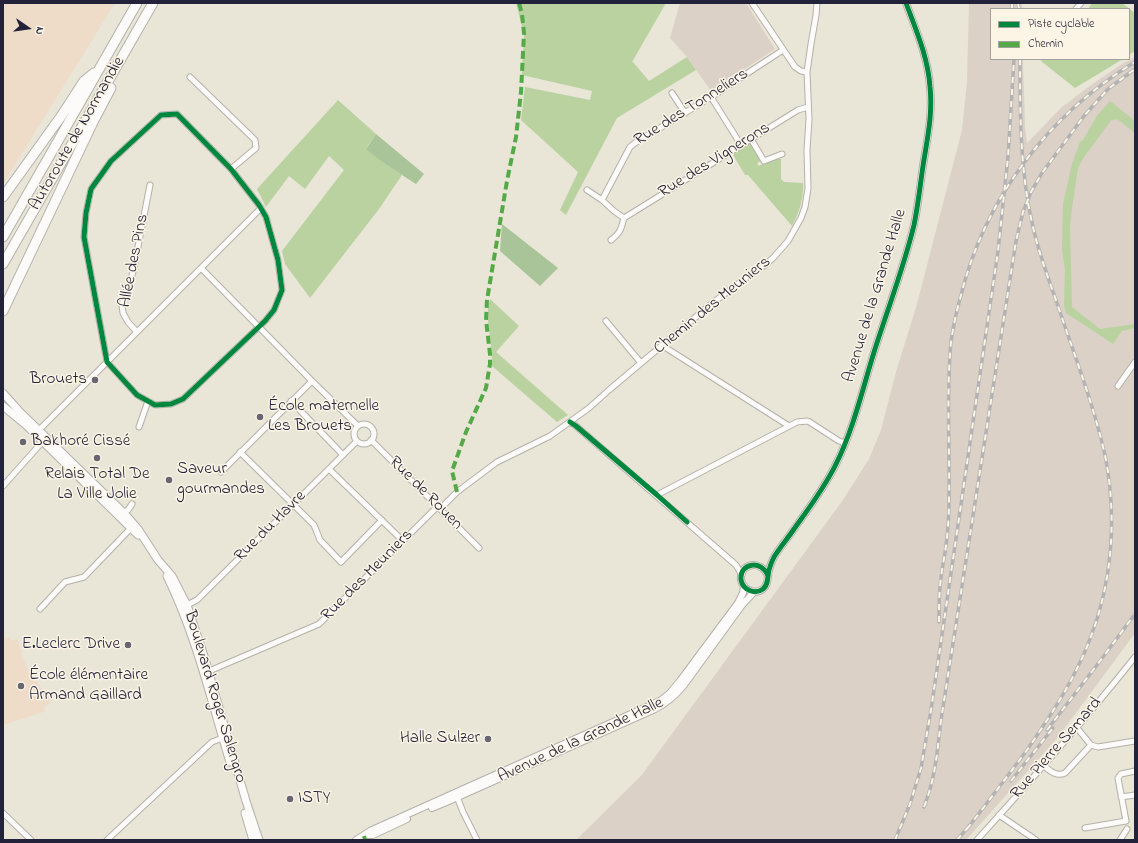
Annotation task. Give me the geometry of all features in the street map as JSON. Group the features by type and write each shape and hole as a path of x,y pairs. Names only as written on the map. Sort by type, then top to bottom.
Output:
{"highway":[{"name":"Autoroute de Normandie","path":"3,237 137,3"},
{"name":"Autoroute de Normandie","path":"3,264 153,3"},
{"path":"3,311 93,122 112,86 119,63"},
{"path":"3,197 62,115 84,81 99,69"}],"main road":[{"name":"Boulevard Roger Salengro","path":"3,393 44,440 85,483 133,526 147,543 158,560 184,606 196,630 206,672 253,840"},
{"name":"Boulevard Roger Salengro","path":"3,406 37,432"},
{"name":"Boulevard Roger Salengro","path":"44,440 103,493 121,514"},
{"path":"85,483 91,485 100,494 103,493"},
{"name":"Boulevard Roger Salengro","path":"225,737 259,840"}],"street":[{"path":"752,3 795,67 801,71 807,72"},
{"name":"Chemin des Meuniers","path":"437,506 442,507 457,492 497,462 550,436 589,408 713,303 769,262 788,241 797,227 805,207 808,189 807,72 817,3"},
{"name":"Avenue de la Grande Halle","path":"356,840 365,837 370,831 655,709 667,702 684,685 742,606 754,592 760,591 765,587 768,582 769,570 774,556 816,499 826,483 845,443 910,239 917,210 930,123 930,88 927,66 922,48 906,3"},
{"name":"Rue des Tonneliers","path":"602,200 630,147 783,50"},
{"path":"190,77 255,140 256,148 232,169"},
{"path":"672,93 685,113"},
{"path":"711,97 741,145"},
{"name":"Rue des Vignerons","path":"624,218 798,110 808,107"},
{"path":"177,114 232,169 266,217 278,260 282,290 274,310 184,399 171,404 155,405 137,395 107,362 84,237 86,213 91,189 111,161 161,115 177,114"},
{"path":"751,139 764,161 782,154"},
{"name":"Allée des Pins","path":"137,332 128,322 123,313 122,304 125,293 130,284 150,185"},
{"path":"587,190 624,218 621,230 610,240"},
{"path":"37,432 261,208"},
{"path":"201,268 358,426"},
{"path":"606,321 641,363"},
{"path":"663,346 789,426"},
{"path":"1118,386 1135,362"},
{"path":"221,472 312,380"},
{"path":"139,427 148,401"},
{"path":"291,401 343,455"},
{"path":"657,495 797,422 808,421 839,441 845,443"},
{"path":"570,422 736,564 743,567 754,565 760,566 766,571 768,576"},
{"path":"365,424 371,428 374,435 371,440 365,444 360,443 357,441 354,430 358,426 365,424"},
{"path":"3,486 44,440"},
{"name":"Rue de Rouen","path":"371,440 479,548"},
{"name":"Rue du Havre","path":"184,606 197,600 357,441"},
{"path":"240,452 314,525 320,540 341,562 382,520"},
{"path":"329,468 403,541"},
{"path":"121,514 128,510 132,504"},
{"name":"Rue des Meuniers","path":"206,672 319,624 437,506"},
{"path":"40,609 65,582 84,577 133,526"},
{"name":"Avenue de la Grande Halle","path":"760,566 774,556"},
{"path":"736,564 742,575"},
{"path":"749,566 744,570 741,581 749,591 754,592"},
{"name":"Avenue de la Grande Halle","path":"456,795 665,698 680,682 738,602 742,596 744,586"},
{"name":"Rue Pierre Semard","path":"977,840 1077,728 1135,657"},
{"name":"Rue Pierre Semard","path":"1077,728 1092,745"},
{"path":"107,840 212,742 225,737"},
{"path":"1044,766 1057,775 1062,775 1092,745 1098,747 1135,741"},
{"path":"1085,828 1126,821 1118,778 1121,774 1135,771"},
{"path":"456,795 477,840"},
{"path":"1121,797 1135,795"},
{"path":"3,813 31,840"},
{"path":"1000,815 1036,840"},
{"path":"1120,840 1127,829"}],"shaded area":[{"path":"3,3 115,3 3,184"},
{"path":"680,3 746,3 775,49 711,91 687,57 670,38"},
{"path":"969,3 1022,3 1022,8 990,8 990,60 1023,60 1025,127 1027,143 1062,107 1091,85 1135,57 1135,633 1059,736 966,840 576,840 641,776 843,500 869,459 881,430 896,372 917,304 962,130 967,82"},
{"name":"École élémentaire Armand Gaillard","path":"10,637 11,641 17,639 27,669 51,702 43,708 46,711 3,725 3,638"}],"green space":[{"path":"516,3 666,3 632,62 649,81 687,57 696,70 617,118 566,215 560,210 578,172 521,120 525,87 590,100 592,91 522,75 524,34"},
{"path":"1092,3 1122,3 1128,8 1089,8"},
{"path":"1130,9 1135,13 1135,51 1130,54"},
{"path":"1042,60 1121,60 1075,88 1041,61"},
{"path":"338,100 376,134 366,148 382,162 402,175 379,209 310,298 285,264 282,251 344,170 329,156 305,189 289,176 266,207 257,189"},
{"path":"1110,101 1135,121 1135,133 1120,121 1112,120 1084,157 1078,168 1070,227 1072,307 1100,329 1135,324 1135,328 1122,331 1113,344 1066,313 1064,305 1065,269 1062,250 1063,204 1072,164 1080,142 1083,140 1096,117"},
{"path":"376,134 424,174 416,184 382,162 366,149"},
{"path":"749,141 760,158 760,161 757,164 759,166 771,159 781,159 781,179 784,182 803,183 803,194 797,216 792,226 748,175 745,175 732,153"},
{"path":"502,224 558,268 540,286 500,251"},
{"path":"490,299 519,326 496,352 568,415 557,422 492,366 492,351 488,317"}],"railway":[{"path":"1012,3 1012,8"},
{"path":"1018,3 1019,8"},
{"path":"895,840 910,804 921,768 931,710 998,251 1008,157 1014,60"},
{"path":"967,829 1027,750 1054,710 1084,654 1103,596 1108,573 1112,528 1106,460 1096,421 1035,237 1025,186 1023,165 1020,60"},
{"path":"939,622 940,582 949,517 948,401 951,342 957,310 971,262 985,227 1003,194 1024,163 1048,134 1074,107 1103,83 1135,62"},
{"path":"924,807 936,764 941,720 1016,241 1023,212 1031,192 1042,173 1084,116 1108,89 1135,69"},
{"path":"1047,730 1135,614"},
{"path":"1011,781 1053,728"},
{"path":"957,840 970,825"}],"marked path":[{"path":"457,492 452,471 466,432 486,388 490,364 486,320 487,300 516,137 521,92 524,33 519,3"},
{"path":"364,836 365,840"}],"cycle path":[{"path":"768,576 765,571 761,567 752,565 747,567 741,574 741,580 742,584 747,589 756,592 765,587 767,583 769,568 774,557 827,481 836,464 853,422 875,349 906,256 914,225 929,127 931,97 927,65 906,3"},
{"path":"177,114 231,169 259,205 266,217 278,260 282,290 274,310 265,321 183,399 171,404 155,405 137,395 107,362 84,237 86,213 91,189 111,161 161,115 177,114"},
{"path":"570,422 687,522"}],"place":[{"name":"Brouets","path":"95,380"},
{"name":"École maternelle Les Brouets","path":"260,417"},
{"name":"Bakhoré Cissé","path":"23,442"},
{"name":"Relais Total De La Ville Jolie","path":"97,458"},
{"name":"Saveur gourmandes","path":"169,480"},
{"name":"E.Leclerc Drive","path":"128,645"},
{"name":"École élémentaire Armand Gaillard","path":"21,686"},
{"name":"Halle Sulzer","path":"488,739"},
{"name":"ISTY","path":"290,799"}]}
